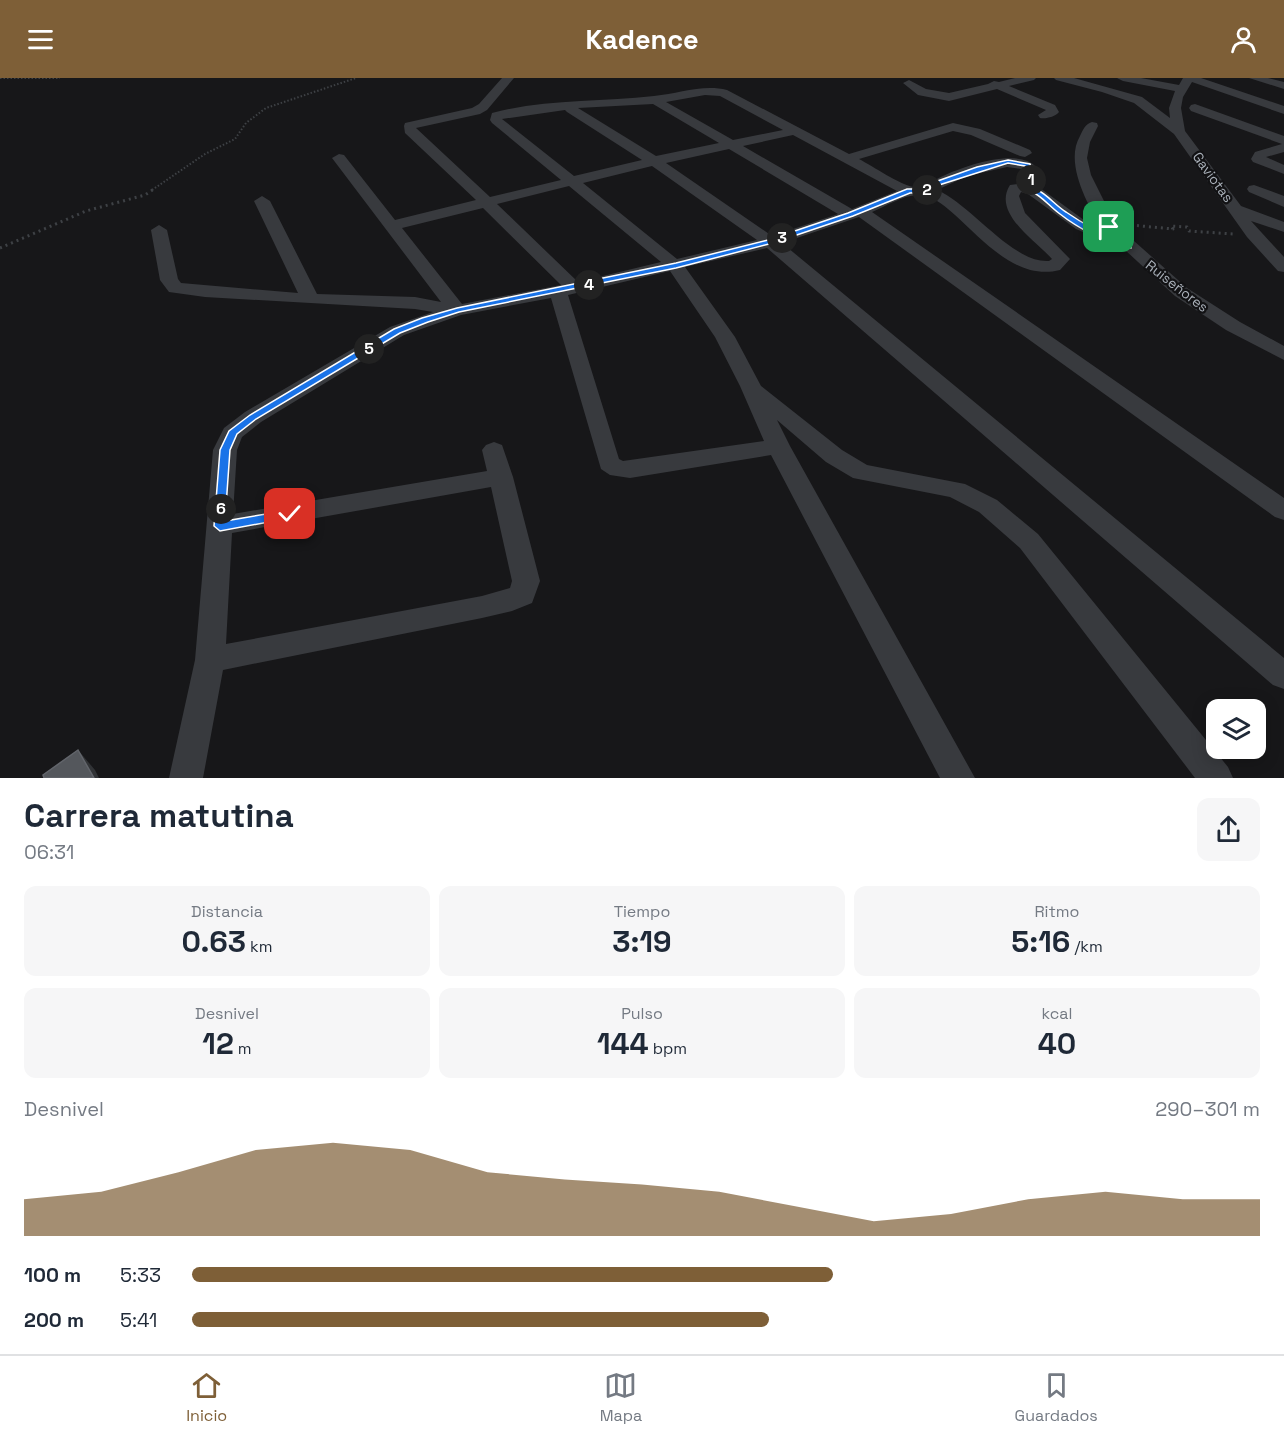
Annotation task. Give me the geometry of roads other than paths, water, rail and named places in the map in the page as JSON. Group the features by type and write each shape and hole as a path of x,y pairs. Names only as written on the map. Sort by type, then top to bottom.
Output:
{"street":[{"path":"508,78 483,107 476,111 410,126 410,130 540,253 566,290 609,463 630,470 778,446"},
{"path":"979,78 1051,108 1053,112 1044,115"},
{"path":"909,84 922,92 949,97 1030,78"},
{"path":"1060,78 1106,89 1138,100 1179,131"},
{"path":"1123,78 1187,82 1284,110"},
{"path":"1255,78 1284,86"},
{"path":"1179,131 1175,108 1187,82"},
{"path":"958,778 778,446 751,386 725,337 676,266 496,120 496,116 550,106 655,100 705,91 717,92 917,191 947,200 1010,254 1023,262 1040,267 1054,266 1061,260 1016,213 1010,201 1011,192 1015,188 1033,190 1081,225 1129,246"},
{"path":"655,100 729,145 855,213 1284,511"},
{"path":"571,106 571,109 654,161 770,242 1284,676"},
{"path":"1195,108 1284,141"},
{"name":"Ruiseñores","path":"1092,126 1083,142 1080,158 1084,175 1107,222 1129,246 1181,292 1233,326 1284,354"},
{"path":"849,158 953,127 975,132 1027,154"},
{"path":"390,226 654,161 795,130"},
{"name":"Gaviotas","path":"1179,131 1254,234 1284,267"},
{"path":"1284,148 1260,155 1258,159 1284,170"},
{"path":"1027,154 1033,190"},
{"path":"186,778 210,660 225,450 232,433 253,417 397,331 457,310 566,290 676,266 770,242 980,168 1027,154"},
{"path":"339,158 457,310"},
{"path":"1254,189 1284,202"},
{"path":"262,201 310,299"},
{"path":"1236,210 1284,227"},
{"path":"159,230 168,280 176,288 310,299 415,303 457,310"},
{"path":"751,386 834,456 861,472 956,490 997,513 1029,541 1216,778"},
{"path":"210,660 482,607 512,600 522,595 526,581 494,450"},
{"path":"220,526 501,477"}]}
